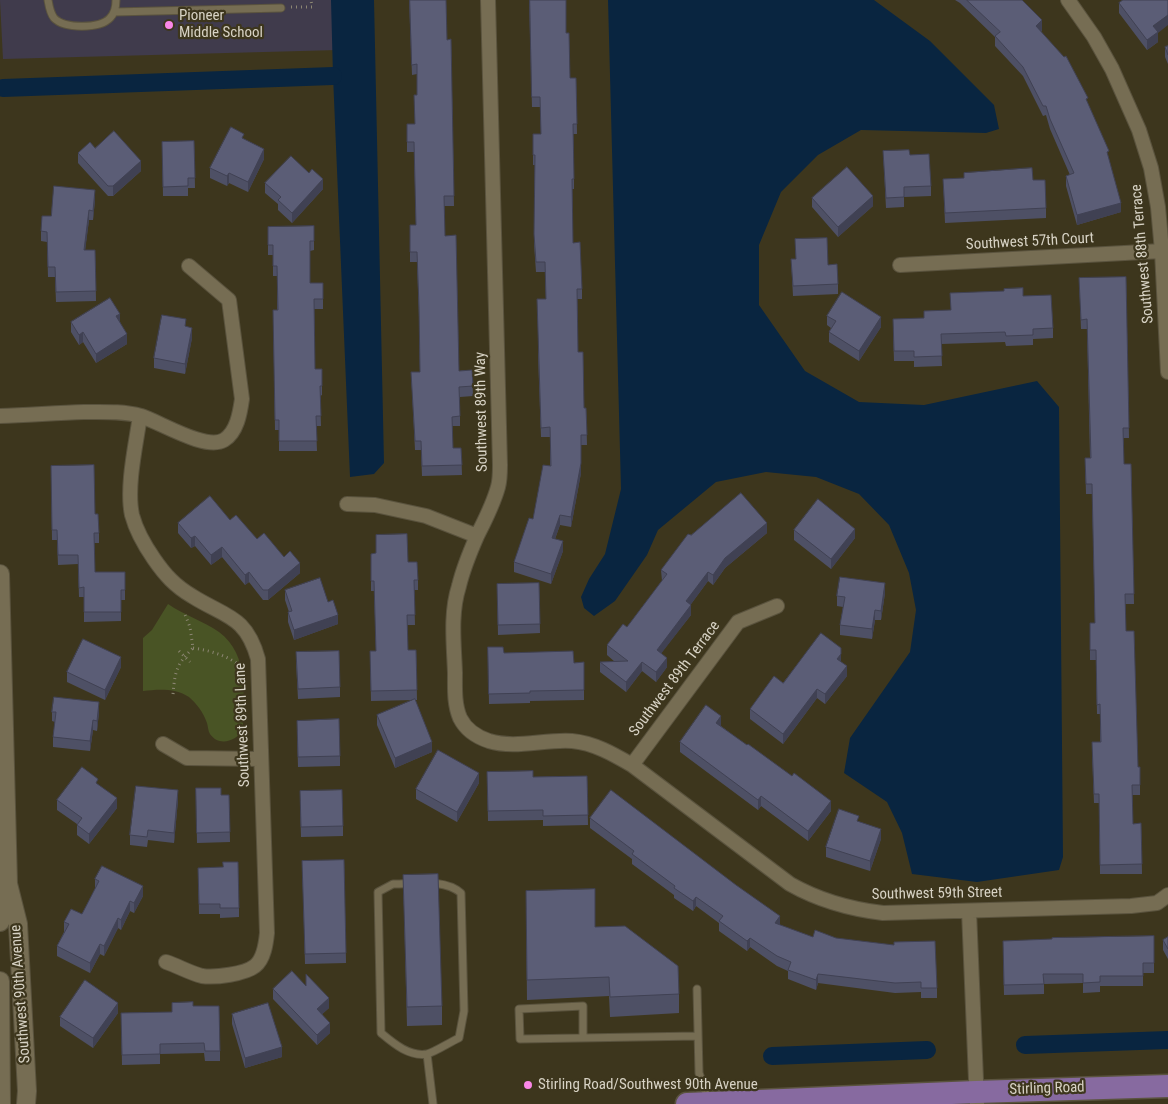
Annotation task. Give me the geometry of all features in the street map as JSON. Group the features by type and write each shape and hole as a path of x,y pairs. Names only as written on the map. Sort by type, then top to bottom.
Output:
{"main road":[{"name":"Stirling Road","path":"687,1104 976,1098 1168,1086"}],"street":[{"name":"Southwest 89th Way","path":"488,0 500,465 499,485 493,504 477,536 458,586 453,625 456,704 460,719 467,728 477,737 491,742 506,744 572,741 592,745 632,765"},
{"name":"Southwest 88th Terrace","path":"1071,1 1112,69 1139,130 1151,168 1158,207 1162,252 1168,372"},
{"name":"Southwest 57th Court","path":"900,265 1162,252"},
{"path":"0,416 114,412 140,416 192,438 215,442 224,440 236,425 241,412 242,399 229,300 189,266"},
{"name":"Southwest 89th Lane","path":"140,416 132,470 132,514 148,552 167,578 191,596 233,618 243,627 249,636 258,659 267,933 263,952 256,966 235,974 203,976 166,962"},
{"path":"348,504 375,505 426,516 477,536"},
{"name":"Southwest 90th Avenue","path":"0,574 8,884 18,924 27,1091 26,1104"},
{"name":"Southwest 89th Terrace","path":"632,765 738,622 777,606"},
{"path":"163,744 187,758 260,759"},
{"name":"Southwest 59th Street","path":"632,765 762,865 813,897 834,905 883,914 1140,906 1157,903 1167,896"},
{"name":"Southwest 90th Avenue","path":"0,922 8,884"},
{"path":"969,910 976,1098"},
{"name":"Southwest 90th Avenue","path":"0,981 1,1104"}],"lane":[{"path":"48,0 53,17 68,26 104,23 110,19 114,12 116,0"},
{"path":"114,12 281,8"},
{"path":"393,884 443,884 453,886 461,893 464,1012 459,1038 427,1054 411,1052 397,1047 381,1033 378,892 393,884"},
{"path":"697,989 699,1073 709,1104"},
{"path":"583,1038 582,1006 519,1008 520,1039 583,1038 698,1036"},
{"path":"427,1054 433,1104"}],"path":[{"path":"281,8 312,6 312,0"},
{"path":"184,612 190,627 193,648"},
{"path":"174,694 175,674 184,656 193,648"},
{"path":"193,648 224,656 234,660 243,668"},
{"path":"179,651 190,662"}],"shaded area":[{"name":"Pioneer Middle School","path":"0,0 337,0 338,50 3,59"}],"green space":[{"path":"168,604 219,632 229,641 236,652 243,677 243,730 232,740 223,741 214,738 209,733 207,723 200,709 184,694 167,690 143,691 143,638 152,630"}],"water":[{"path":"331,0 374,0 384,463 374,474 350,477 333,76"},
{"path":"608,0 874,0 930,41 994,105 999,129 986,133 861,130 818,155 781,192 759,245 759,305 805,371 859,402 924,405 1037,381 1059,407 1063,857 1059,870 977,882 912,874 902,833 887,802 844,773 850,738 910,652 916,610 909,573 889,525 859,494 816,477 766,472 716,482 658,530 647,555 615,601 594,616 584,608 581,597 589,579 605,554 621,489"}],"building":[{"path":"410,0 446,0 447,40 451,39 454,196 444,196 445,236 456,235 459,371 472,370 473,386 459,387 460,416 452,417 453,448 461,448 462,465 422,466 421,441 415,441 411,372 420,372 419,307 417,252 410,252 410,225 416,225 414,142 407,142 407,124 415,124 414,95 417,95 417,64 412,65"},
{"path":"530,0 566,0 566,33 569,33 570,78 576,78 577,124 573,124 574,179 572,179 573,243 580,242 582,289 577,289 578,352 583,352 584,408 586,408 587,435 581,435 581,463 571,517 560,515 552,538 563,541 551,574 514,562 529,518 533,519 543,465 551,466 550,427 541,428 537,299 546,299 545,262 536,262 534,234 535,155 533,155 533,134 541,134 540,97 532,97"},
{"path":"967,0 1022,0 1042,20 1036,26 1064,57 1066,56 1088,98 1086,99 1109,151 1107,152 1121,203 1077,215 1066,176 1074,173 1046,106 1043,106 1023,67 995,36 1000,32"},
{"path":"1123,0 1168,0 1168,15 1153,26 1158,32 1147,40 1119,3"},
{"path":"231,127 244,134 242,138 264,149 248,182 229,173 227,176 210,168"},
{"path":"114,131 141,161 113,186 108,186 78,153 90,142 95,148"},
{"path":"194,141 195,178 188,178 188,186 163,187 162,142"},
{"path":"909,150 910,155 929,154 931,186 904,187 904,197 886,198 883,151"},
{"path":"291,156 309,173 312,169 323,179 292,213 278,200 281,197 265,183"},
{"path":"847,167 873,196 838,227 812,198"},
{"path":"1032,168 1033,180 1045,180 1046,208 945,213 943,179 964,178 964,173"},
{"path":"54,186 95,190 93,211 89,210 84,250 95,250 96,291 56,292 55,267 48,267 47,232 41,231 42,216 51,216"},
{"path":"314,226 314,241 310,241 310,283 323,283 323,299 314,299 315,369 322,369 322,386 320,386 321,416 316,416 317,441 279,441 279,420 275,420 273,310 278,310 277,266 273,266 273,245 268,245 268,227"},
{"path":"827,238 828,265 837,264 838,284 793,286 791,259 796,259 795,239"},
{"path":"1126,277 1129,428 1123,428 1124,464 1131,464 1134,594 1125,594 1126,631 1134,631 1140,785 1132,785 1133,824 1141,823 1142,864 1100,865 1099,794 1094,794 1092,742 1101,742 1100,704 1097,705 1096,650 1090,650 1090,623 1095,623 1092,484 1086,484 1085,458 1091,458 1087,319 1081,320 1079,278"},
{"path":"1023,288 1023,296 1051,295 1053,328 1033,329 1033,335 1006,336 1005,332 941,334 942,356 914,357 914,351 894,351 893,319 924,318 924,311 951,310 950,293 1004,291 1004,289"},
{"path":"842,292 881,317 859,351 829,332 836,321 827,316"},
{"path":"110,298 120,314 116,316 127,334 96,354 83,332 79,335 71,322"},
{"path":"162,315 186,319 185,326 192,328 185,364 154,358"},
{"path":"94,465 95,514 98,514 99,533 94,533 95,572 125,572 125,590 121,590 121,612 84,612 84,587 79,588 78,555 58,555 57,530 52,530 51,466"},
{"path":"741,493 767,523 725,558 713,575 708,572 686,601 691,605 657,650 667,658 656,672 642,662 626,682 600,662 628,661 607,645 623,624 627,627 667,574 661,570 688,534 691,535"},
{"path":"210,496 230,520 236,515 257,539 264,533 284,557 290,551 300,563 268,590 263,590 249,572 245,575 222,547 211,555 195,536 191,538 178,523"},
{"path":"818,499 855,529 831,559 794,530"},
{"path":"407,534 408,562 417,562 418,580 414,580 415,615 407,615 408,650 416,650 417,690 371,691 370,651 376,651 374,581 371,581 371,554 376,553 376,535"},
{"path":"840,577 885,583 881,611 875,610 872,629 840,625 845,597 837,596"},
{"path":"320,578 328,602 333,600 338,615 294,630 288,612 292,611 285,590"},
{"path":"539,583 540,624 498,625 497,584"},
{"path":"821,633 841,648 841,654 837,659 847,666 825,694 817,689 783,734 750,709 774,676 783,683"},
{"path":"83,639 121,657 105,690 67,672"},
{"path":"488,647 503,647 504,653 573,651 574,663 584,662 584,690 489,694"},
{"path":"339,651 340,687 298,689 296,652"},
{"path":"54,697 99,702 97,721 93,720 90,741 53,737 56,712 52,712"},
{"path":"415,699 432,742 395,758 377,715"},
{"path":"706,705 721,716 716,723 792,776 794,773 831,801 808,831 761,796 758,800 680,742"},
{"path":"339,719 340,756 298,757 297,721"},
{"path":"438,750 479,773 457,812 416,789"},
{"path":"82,767 98,779 96,783 117,798 89,834 77,825 82,818 57,800"},
{"path":"533,771 533,777 587,776 588,815 543,816 543,810 488,811 487,772"},
{"path":"136,786 178,790 174,833 148,830 147,837 130,835"},
{"path":"196,788 221,788 221,795 229,795 230,832 197,833"},
{"path":"342,790 343,826 301,827 300,791"},
{"path":"611,790 780,916 775,923 813,937 815,930 836,938 894,945 894,942 935,941 937,988 921,988 921,982 895,983 818,974 816,980 788,970 791,962 777,956 750,938 747,941 719,921 723,916 696,897 693,901 674,888 675,886 632,854 634,851 590,818"},
{"path":"839,809 859,816 857,821 881,829 870,861 826,847"},
{"path":"344,860 346,953 305,954 302,861"},
{"path":"223,862 238,862 239,908 220,908 220,904 199,904 198,868 223,867"},
{"path":"102,866 143,886 134,903 130,901 121,920 118,918 104,946 100,944 90,963 57,946 69,924 64,922 71,909 82,914 99,881 95,879"},
{"path":"438,874 442,1006 407,1007 403,875"},
{"path":"595,889 595,927 625,926 678,966 679,994 610,997 609,977 527,980 526,891"},
{"path":"1154,936 1154,963 1143,963 1143,976 1100,976 1100,982 1083,983 1083,974 1043,974 1044,984 1004,985 1003,941"},
{"path":"1168,937 1168,949 1163,940"},
{"path":"292,971 306,986 306,974 329,998 317,1009 330,1023 317,1035 273,989"},
{"path":"85,980 118,1003 93,1038 60,1017"},
{"path":"193,1002 193,1006 219,1006 220,1051 205,1051 204,1043 160,1044 160,1054 122,1055 121,1013 172,1012 172,1003"},
{"path":"268,1003 282,1047 245,1058 232,1014"}],"waterway":[{"path":"3,88 333,76"},
{"path":"1025,1045 1168,1040"},
{"path":"772,1056 927,1050"}],"place":[{"name":"Pioneer Middle School","path":"169,25"},
{"name":"Stirling Road/Southwest 90th Avenue","path":"528,1085"}]}
